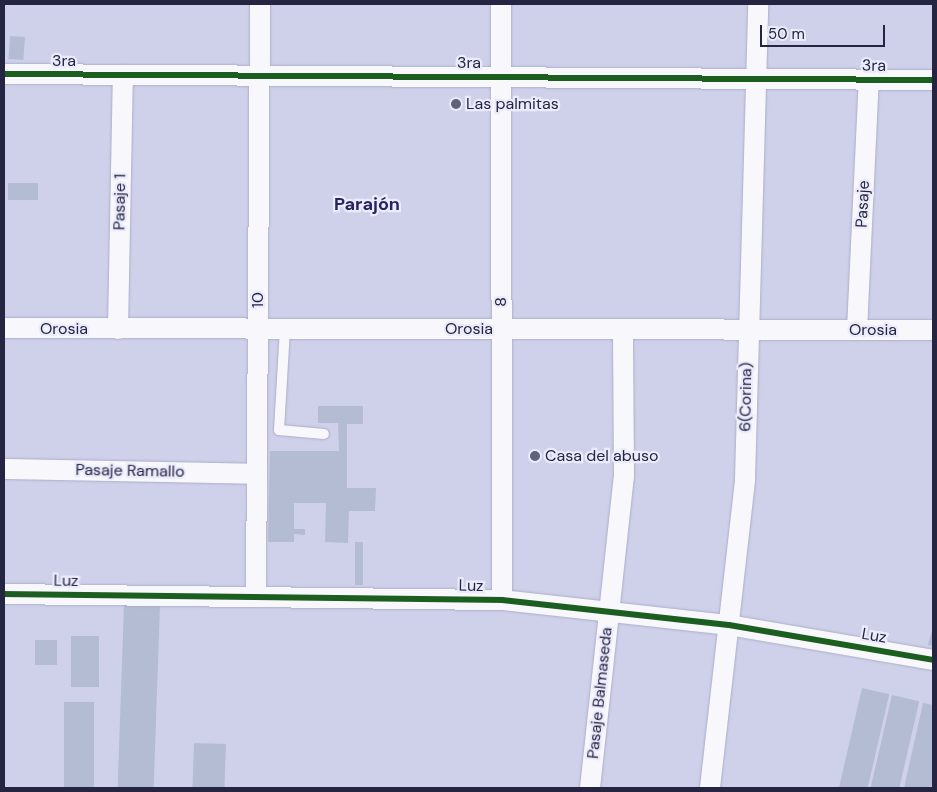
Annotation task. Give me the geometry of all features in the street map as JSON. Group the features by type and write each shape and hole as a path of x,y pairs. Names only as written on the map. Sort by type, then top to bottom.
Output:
{"street":[{"name":"10","path":"256,597 260,4"},
{"name":"8","path":"501,4 502,600"},
{"name":"6(Corina)","path":"710,788 745,479 758,4"},
{"name":"3ra","path":"4,74 933,80"},
{"name":"Pasaje 1","path":"118,328 123,75"},
{"name":"Pasaje","path":"857,330 869,79"},
{"name":"Orosia","path":"4,328 933,330"},
{"name":"Pasaje Balmaseda","path":"590,788 624,477 623,329"},
{"name":"Pasaje Ramallo","path":"4,468 257,474"},
{"name":"Luz","path":"4,594 502,600 729,625 933,660"}],"lane":[{"path":"285,329 279,430 324,434"}],"building":[{"path":"10,36 25,37 23,60 8,59"},
{"path":"8,183 38,183 38,200 8,200"},
{"path":"318,406 363,406 363,424 347,424 347,488 376,488 375,511 349,511 348,543 325,542 326,503 294,503 294,529 305,529 305,535 294,534 294,542 268,542 270,451 339,451 338,423 318,423"},
{"path":"355,542 363,542 363,585 355,585"},
{"path":"124,605 160,606 154,788 118,788"},
{"path":"933,627 933,646 928,645"},
{"path":"71,636 99,636 99,687 71,687"},
{"path":"35,640 57,640 57,665 35,665"},
{"path":"862,688 889,694 868,788 839,787"},
{"path":"892,695 919,701 899,788 871,788"},
{"path":"64,702 94,702 94,788 64,788"},
{"path":"923,703 933,705 933,779 931,788 904,788"},
{"path":"194,743 226,744 224,788 192,788"}],"cycle path":[{"path":"4,74 933,80"},
{"path":"4,594 502,600 729,625 933,660"}],"place":[{"name":"Las palmitas","path":"456,104"},
{"name":"Casa del abuso","path":"535,456"}],"district":[{"name":"Parajón","path":"367,204"}]}
